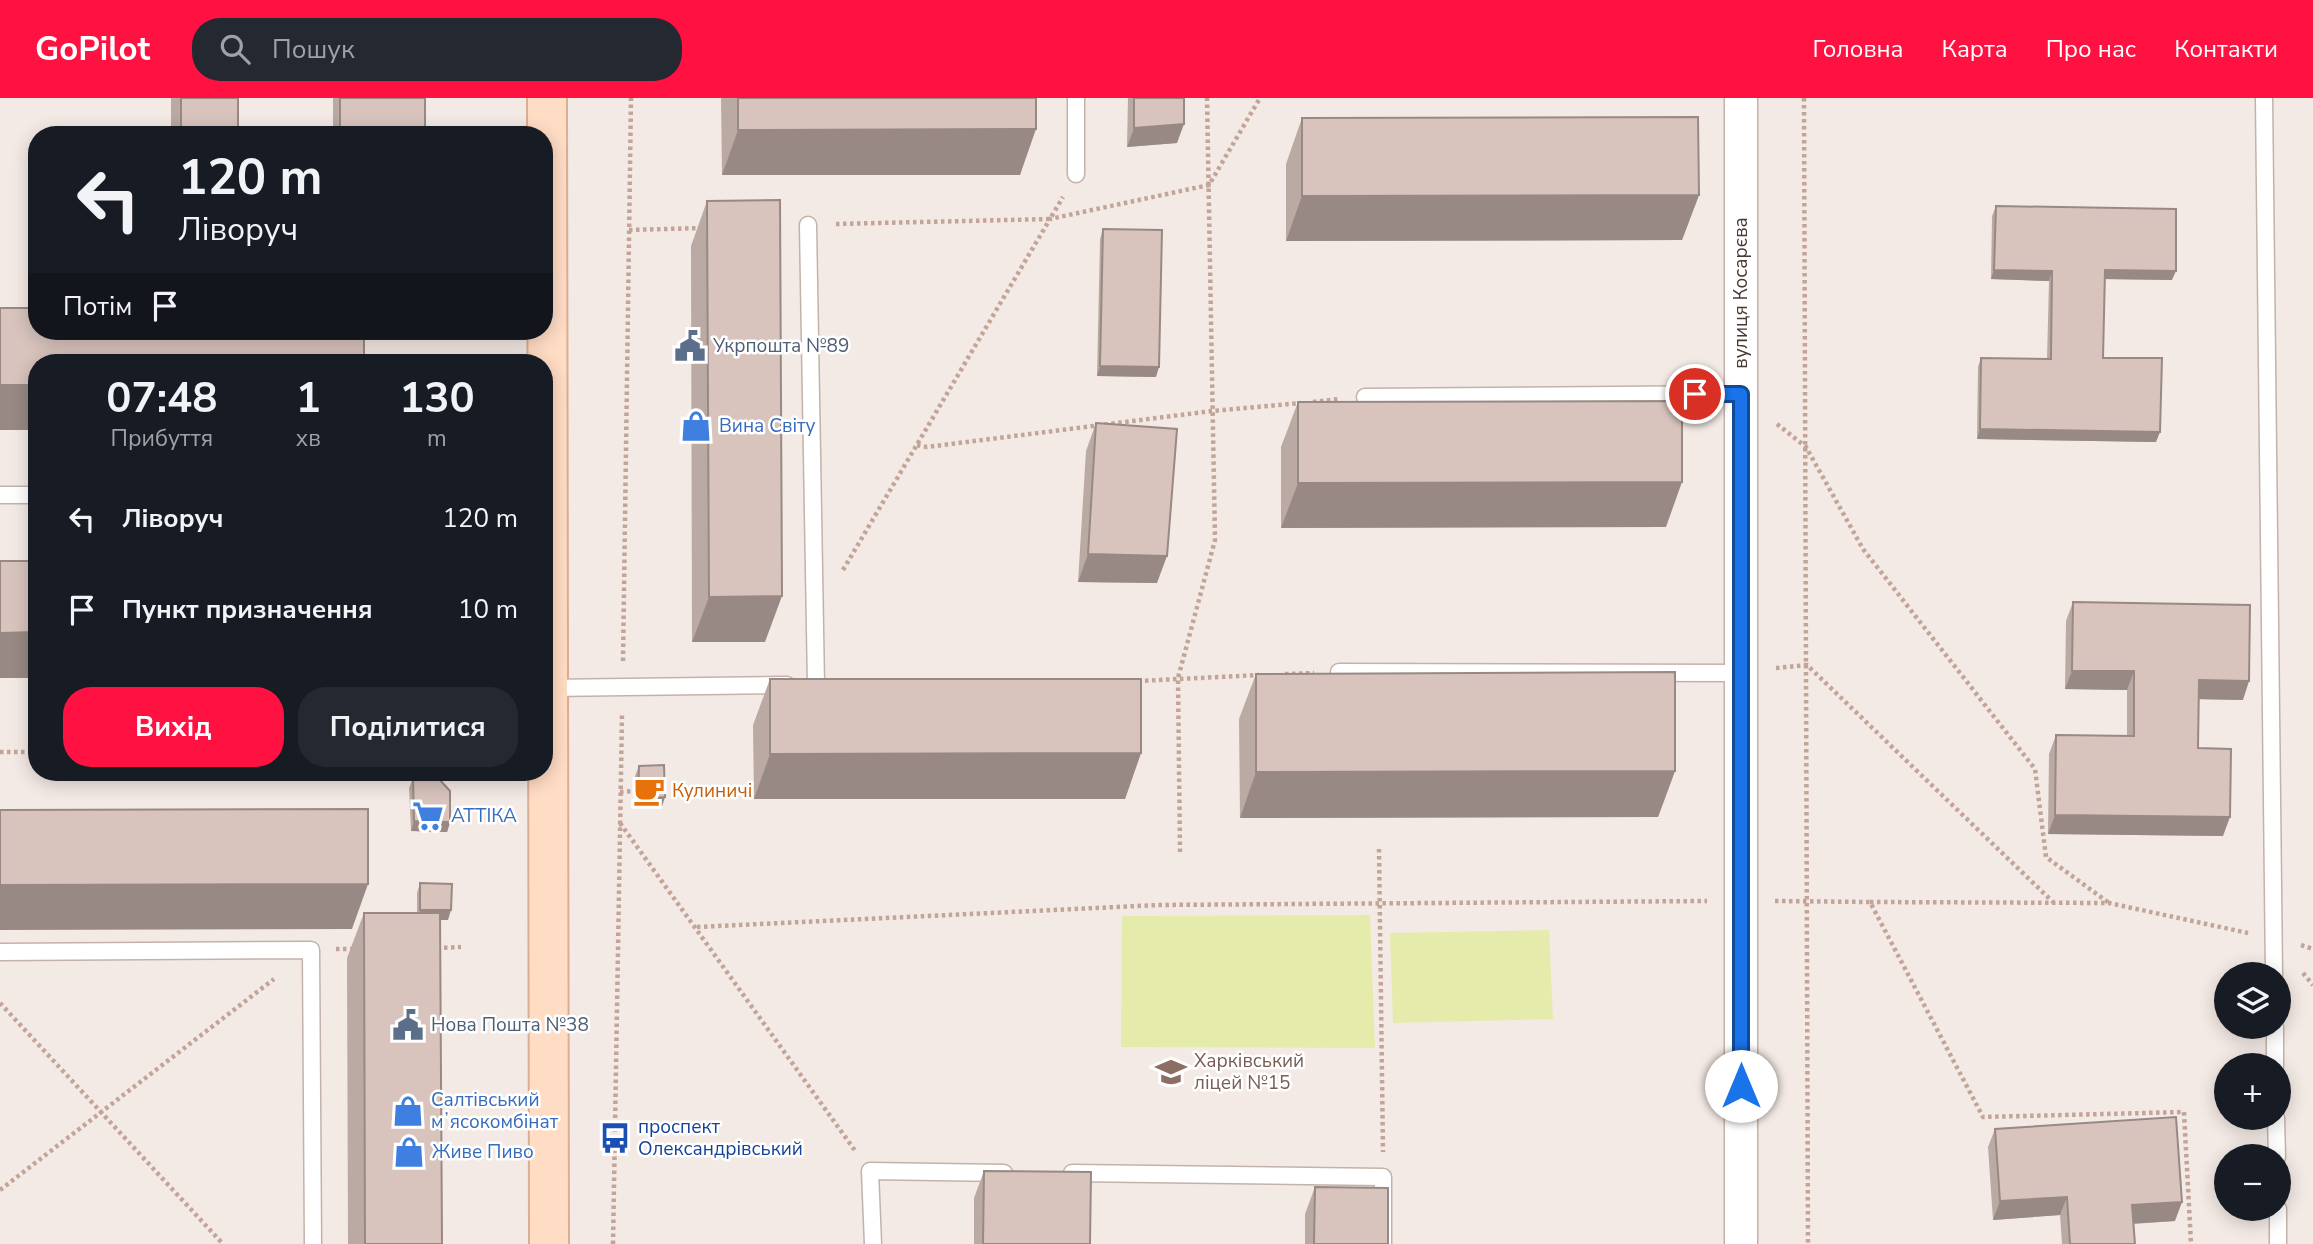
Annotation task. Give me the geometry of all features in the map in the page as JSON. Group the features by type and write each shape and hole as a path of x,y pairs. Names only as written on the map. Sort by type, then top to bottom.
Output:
{"main road":[{"path":"547,98 547,126"},
{"path":"548,781 550,1244"}],"street":[{"name":"вулиця Косарєва","path":"1741,98 1741,1244"}],"lane":[{"path":"1076,98 1076,174"},
{"path":"2264,98 2274,962"},
{"path":"553,688 822,685 815,616 808,225"},
{"path":"1365,397 1741,394"},
{"path":"0,495 28,495"},
{"path":"1339,672 1741,673"},
{"path":"0,952 312,950 313,1244"},
{"path":"873,1244 870,1171 1023,1173"},
{"path":"1050,1173 1384,1177 1383,1244"},
{"path":"2278,1221 2278,1244"}],"path":[{"path":"1180,852 1178,678 1215,540 1207,98"},
{"path":"808,225 1050,219 1209,185 1260,98"},
{"path":"1804,98 1808,1244"},
{"path":"815,616 1050,219"},
{"path":"629,230 712,228"},
{"path":"1741,394 1806,447 1863,549 2035,769 2046,857 2109,903"},
{"path":"917,445 926,447 1212,411 1365,397"},
{"path":"1741,673 1807,665"},
{"path":"1807,665 2053,903"},
{"path":"1137,681 1339,672"},
{"path":"0,752 28,752"},
{"path":"620,792 636,791"},
{"path":"620,822 870,1171"},
{"path":"1379,849 1384,1177"},
{"path":"697,926 1157,905 1741,900 2109,903 2273,938 2313,985"},
{"path":"1870,902 1983,1117 2184,1112 2191,1244"},
{"path":"434,948 461,947"},
{"path":"0,1190 312,950 366,949"},
{"path":"0,1003 223,1244"}],"green space":[{"path":"1370,915 1375,1048 1121,1047 1122,916"},
{"path":"1549,930 1553,1019 1393,1023 1390,933"}],"building":[{"path":"181,98 238,98 238,126 181,126"},
{"path":"340,98 425,98 425,126 340,126"},
{"path":"738,98 1036,98 1036,129 738,130"},
{"path":"1134,98 1184,98 1184,124 1134,128"},
{"path":"1698,117 1699,195 1302,196 1302,118"},
{"path":"780,200 782,596 709,597 707,201"},
{"path":"1996,206 2176,209 2176,271 2105,270 2103,358 2162,358 2160,432 1980,429 1981,358 2051,359 2052,271 1994,270"},
{"path":"1103,229 1162,230 1159,367 1100,366"},
{"path":"0,308 28,308 28,340 364,340 364,354 28,354 28,385 0,385"},
{"path":"1682,401 1682,482 1298,483 1298,402"},
{"path":"1096,423 1177,429 1167,556 1088,554"},
{"path":"0,561 28,561 28,632 0,633"},
{"path":"2073,602 2250,605 2249,681 2199,680 2198,748 2231,749 2230,817 2055,815 2056,735 2134,736 2134,671 2072,671"},
{"path":"1675,672 1675,771 1256,772 1256,674"},
{"path":"770,679 1141,679 1141,753 770,754"},
{"path":"664,765 665,797 638,798 639,766"},
{"name":"АТТІКА","path":"413,781 441,781 450,791 450,822 414,821"},
{"path":"368,809 368,884 0,885 0,810"},
{"path":"420,883 452,884 451,910 420,910"},
{"path":"364,913 440,913 442,1244 365,1244"},
{"path":"2176,1117 2182,1202 2132,1205 2135,1244 2070,1244 2067,1197 2000,1201 1995,1129"},
{"path":"984,1171 1091,1172 1090,1244 983,1244"},
{"path":"1315,1187 1388,1188 1388,1244 1314,1244"}],"place":[{"name":"Укрпошта №89","path":"690,346"},
{"name":"Вина Світу","path":"696,426"},
{"name":"Кулиничі","path":"649,791"},
{"name":"АТТІКА","path":"428,816"},
{"name":"Нова Пошта №38","path":"408,1025"},
{"name":"Харківський ліцей №15","path":"1171,1072"},
{"name":"Салтівський мʼясокомбінат","path":"408,1111"},
{"name":"проспект Олександрівський","path":"615,1138"},
{"name":"Живе Пиво","path":"409,1152"}],"route":[{"path":"1695,394 1741,394 1741,1086"}]}
